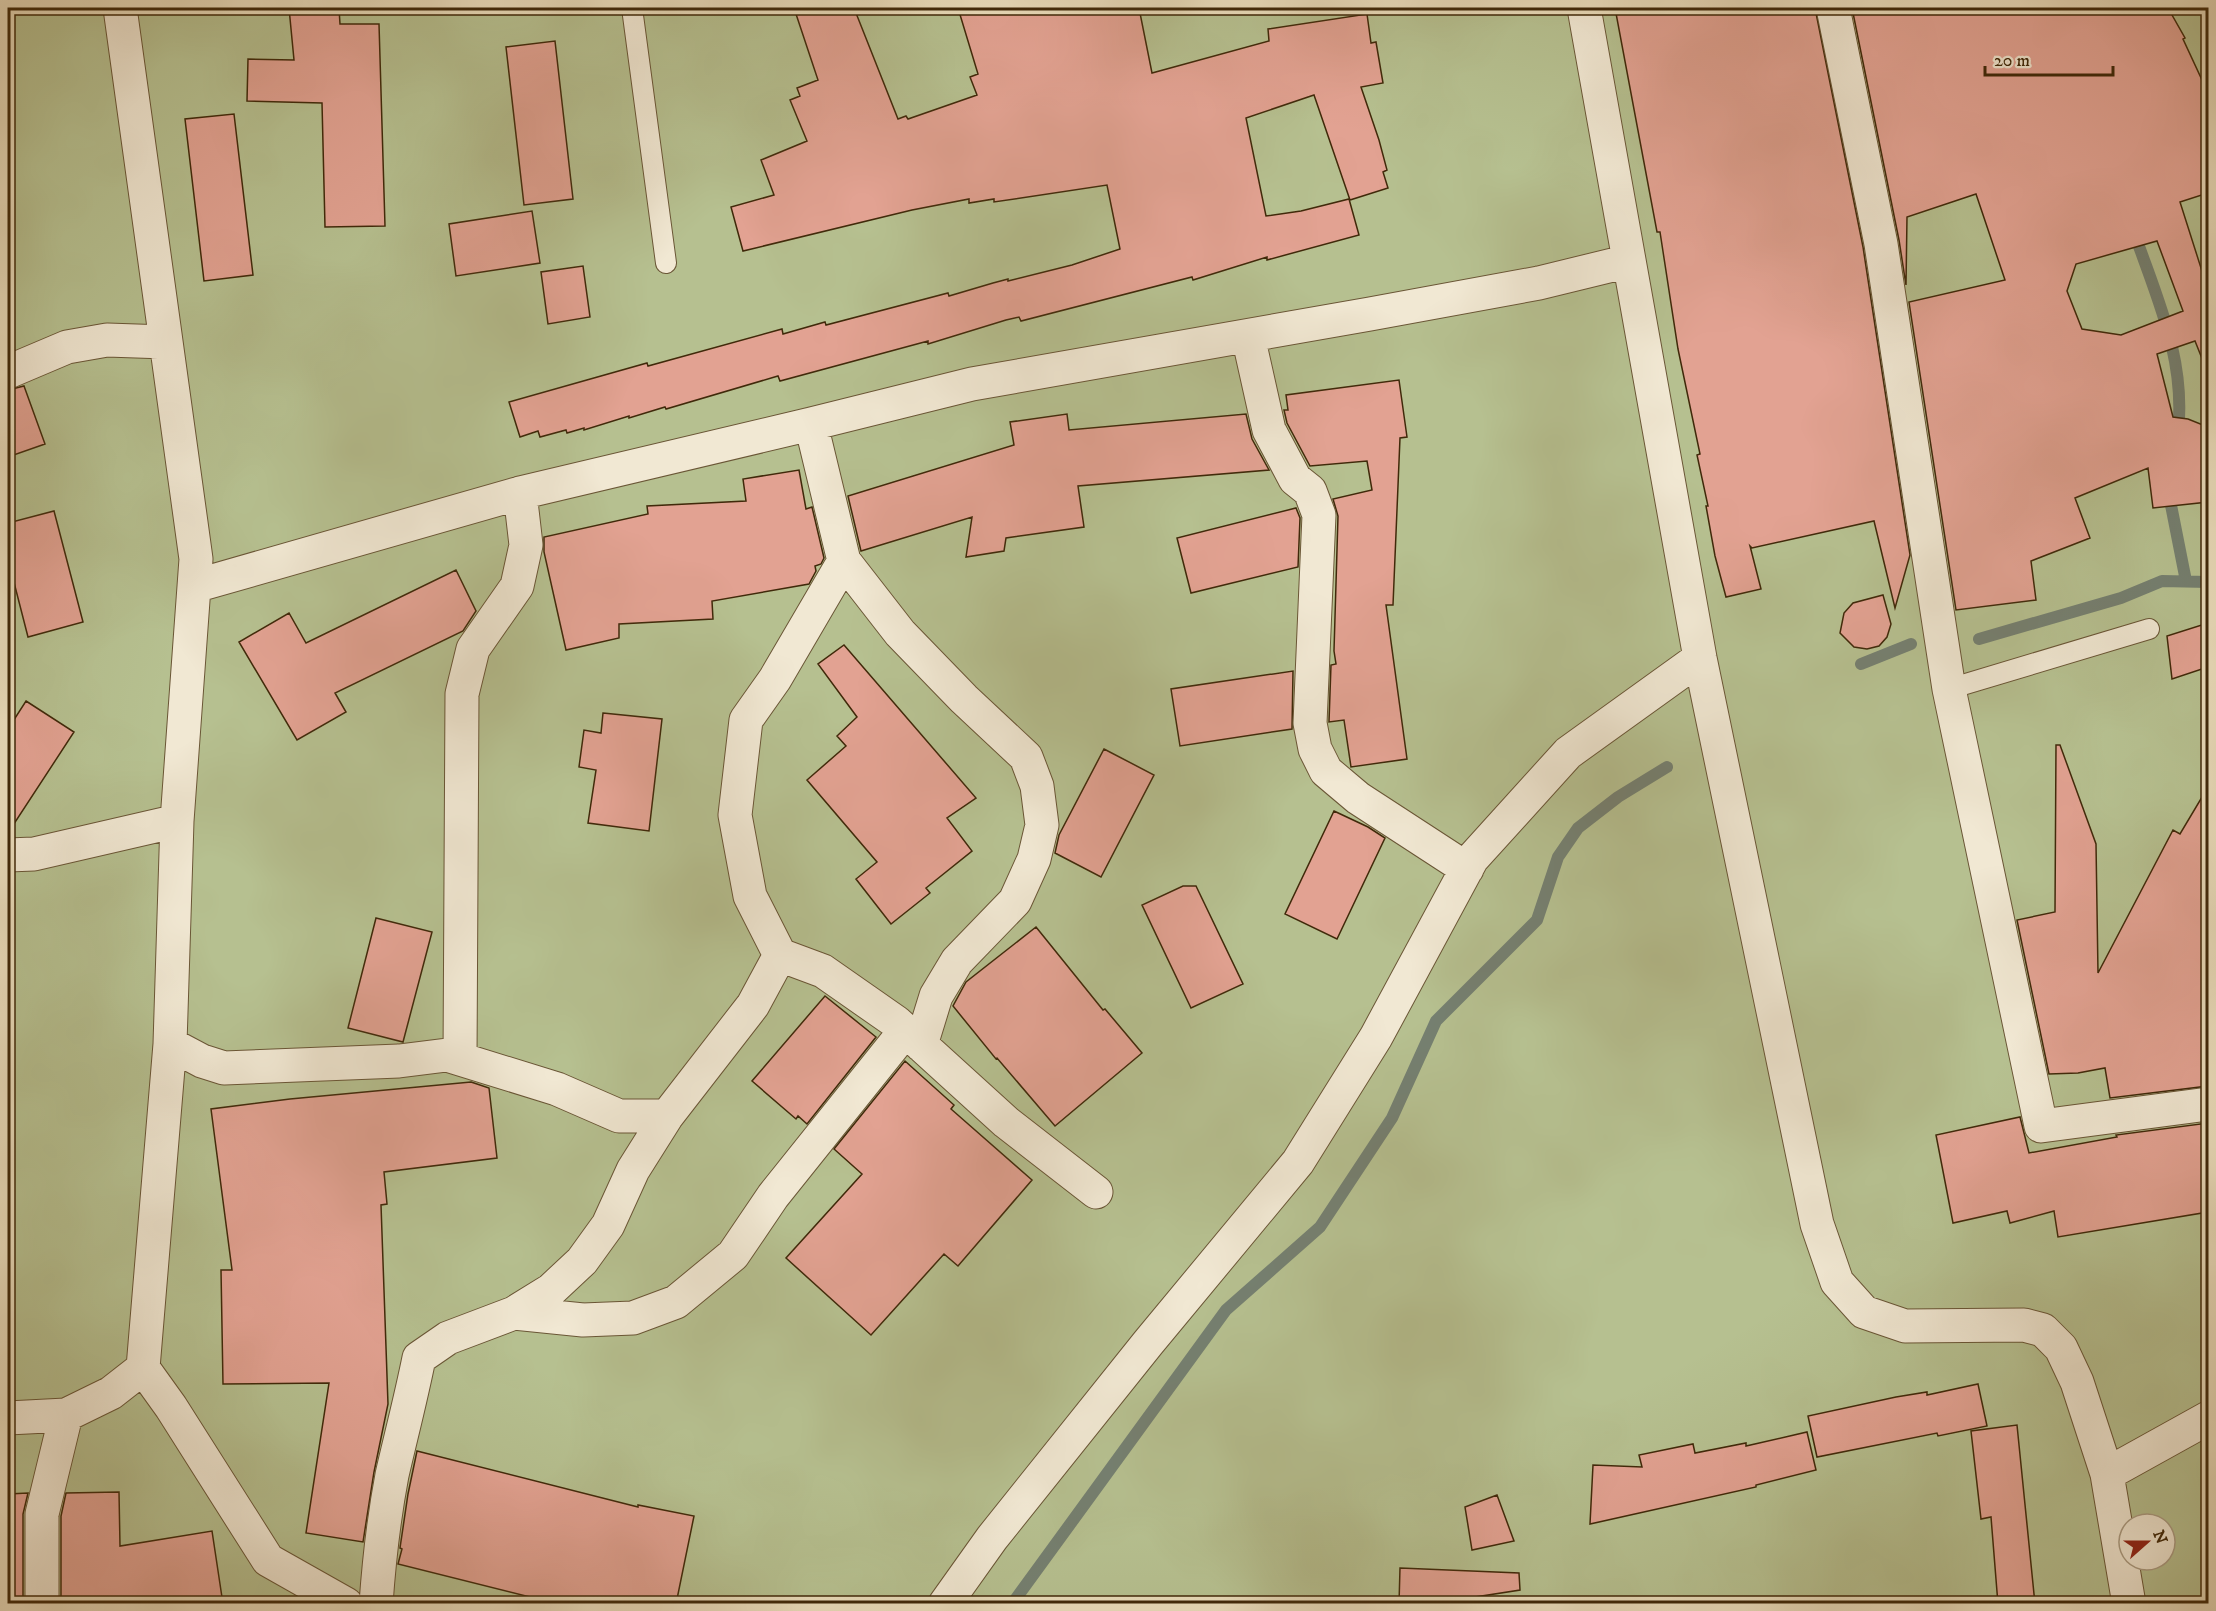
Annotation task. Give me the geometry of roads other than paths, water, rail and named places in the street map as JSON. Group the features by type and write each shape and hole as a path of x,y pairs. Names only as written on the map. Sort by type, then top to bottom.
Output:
{"street":[{"path":"120,8 196,560 177,820 170,1044 143,1368 171,1407 268,1560 346,1604"},
{"path":"1584,8 1700,658 1817,1224 1837,1282 1864,1312 1905,1326 2024,1325 2043,1330 2061,1348 2077,1382 2106,1474 2129,1604"},
{"path":"1833,8 1881,244 1949,688 2041,1126 2208,1104"},
{"path":"195,586 520,493 972,384 1528,285 1629,261"},
{"path":"1248,336 1269,430 1295,479 1310,491 1319,515 1310,723 1315,749 1326,771 1358,798 1467,869"},
{"path":"8,372 68,347 107,340 166,342"},
{"path":"514,1313 583,1320 633,1318 676,1302 733,1255 773,1196 913,1038 957,961 1015,901 1034,860 1042,825 1037,786 1026,757 964,699 900,633 844,561 811,424"},
{"path":"460,1059 462,693 473,649 517,586 526,544 520,493"},
{"path":"844,561 775,679 746,720 735,815 750,896 780,956 823,971 896,1022 1006,1122 1096,1192"},
{"path":"945,1604 992,1538 1298,1162 1376,1037 1472,859 1568,753 1700,658"},
{"path":"8,855 34,854 177,820"},
{"path":"376,1604 379,1564 392,1476 419,1358 448,1338 514,1313 550,1290 582,1261 608,1225 633,1170 667,1116 753,1005 780,956"},
{"path":"170,1044 202,1061 224,1068 399,1061 447,1055 557,1089 619,1116 667,1116"},
{"path":"8,1418 66,1416 111,1393 143,1368"},
{"path":"42,1604 42,1514 66,1416"},
{"path":"2106,1474 2208,1418"}],"lane":[{"path":"632,8 666,263"},
{"path":"1949,688 2149,629"}],"waterway":[{"path":"2134,232 2160,305 2174,354 2178,379 2178,432"},
{"path":"2168,490 2186,581"},
{"path":"1979,639 2121,598 2162,581 2208,582"},
{"path":"1861,664 1911,644"},
{"path":"1012,1604 1226,1310 1320,1227 1392,1118 1436,1021 1537,920 1558,857 1578,828 1618,797 1667,767"}]}
